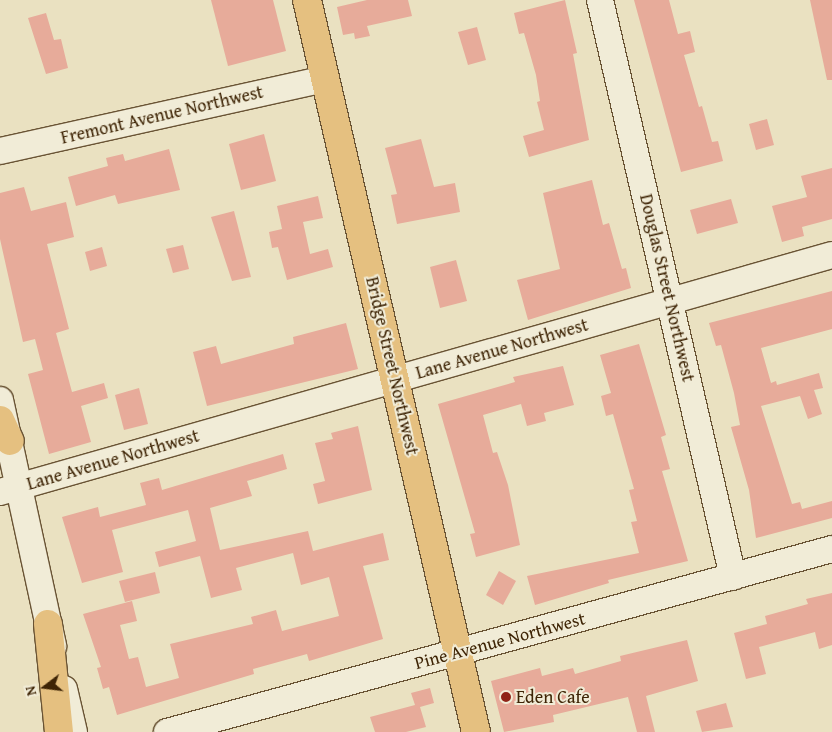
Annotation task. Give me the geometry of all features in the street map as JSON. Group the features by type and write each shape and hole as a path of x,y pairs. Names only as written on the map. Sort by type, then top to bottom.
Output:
{"main road":[{"name":"Bridge Street Northwest","path":"307,0 476,732"},
{"path":"48,624 59,732"}],"street":[{"name":"Douglas Street Northwest","path":"600,0 733,577"},
{"name":"Fremont Avenue Northwest","path":"0,151 324,79"},
{"name":"Lane Avenue Northwest","path":"10,489 832,255"},
{"path":"0,400 5,430 10,489 48,624 74,732"},
{"name":"Pine Avenue Northwest","path":"167,732 832,549"}],"building":[{"path":"211,0 273,0 286,51 228,66"},
{"path":"367,0 408,0 412,16 367,26 370,36 355,39 354,33 343,35 337,7"},
{"path":"565,0 577,53 573,54 589,140 529,157 523,136 544,130 537,102 540,101 536,75 524,33 519,34 514,13"},
{"path":"634,0 669,0 678,34 690,31 695,52 684,55 699,107 702,106 712,142 718,141 723,161 681,172"},
{"path":"810,0 832,0 832,80 827,80"},
{"path":"46,13 54,40 61,39 68,68 46,74 28,18"},
{"path":"477,27 486,60 468,65 458,32"},
{"path":"767,119 774,145 756,150 749,124"},
{"path":"264,134 276,181 241,190 229,144"},
{"path":"421,139 434,187 455,183 460,212 397,224 391,195 397,194 385,148"},
{"path":"169,149 180,190 118,204 115,195 76,206 68,177 108,166 106,158 123,154 125,161"},
{"path":"832,168 832,219 802,227 804,236 782,242 772,206 807,197 801,176"},
{"path":"592,180 603,225 609,223 622,269 626,268 631,288 528,320 517,280 560,269 543,193"},
{"path":"24,187 31,211 66,202 74,237 47,244 69,329 56,333 72,392 104,383 108,398 81,406 91,442 49,454 28,374 43,370 35,339 23,342 0,239 0,193"},
{"path":"318,196 323,218 303,222 310,254 328,249 333,267 287,280 278,247 272,248 269,232 282,229 277,206"},
{"path":"731,199 738,223 697,234 690,210"},
{"path":"234,211 251,277 232,281 211,217"},
{"path":"183,245 189,269 173,273 166,249"},
{"path":"102,247 107,266 90,271 85,252"},
{"path":"456,260 467,301 440,308 430,267"},
{"path":"832,291 832,329 761,348 771,383 776,381 777,385 819,373 823,388 814,390 822,414 808,419 800,396 761,406 792,504 800,502 802,509 832,501 832,518 756,538 749,490 731,427 740,425 734,393 721,345 716,346 709,323"},
{"path":"346,323 358,369 207,406 193,352 216,346 221,364 294,344 293,337"},
{"path":"639,344 666,435 661,437 670,469 662,471 688,561 608,580 609,583 535,605 527,576 639,553 631,522 637,521 629,490 634,489 613,414 606,416 601,396 611,393 600,355"},
{"path":"563,366 574,405 544,413 546,421 527,426 521,404 483,415 493,453 497,452 508,485 520,545 476,557 470,534 475,533 438,404 515,382 513,377"},
{"path":"139,388 148,424 124,430 115,395"},
{"path":"358,426 372,490 318,504 313,484 325,481 315,443 333,439 331,433"},
{"path":"283,454 287,469 247,481 252,496 210,508 220,550 308,531 313,551 383,533 389,560 363,566 383,639 309,661 307,654 253,669 254,674 117,715 109,687 103,689 97,668 101,667 83,614 132,601 137,621 120,625 129,659 138,657 146,687 179,678 170,644 253,624 251,617 276,610 282,631 339,616 329,577 301,585 293,553 236,568 242,590 211,598 200,556 159,567 155,552 196,541 188,510 112,530 123,572 82,583 62,517 98,507 100,517 146,505 140,483 159,478 162,490"},
{"path":"499,571 516,581 503,605 486,595"},
{"path":"155,572 160,593 125,602 119,581"},
{"path":"832,593 832,645 819,649 815,632 759,647 766,674 746,679 734,633 767,624 765,616 808,604 806,599"},
{"path":"687,640 698,681 646,696 655,732 637,732 628,697 553,715 554,722 504,732 491,681 540,668 542,676 573,668 575,674 621,661 620,656"},
{"path":"430,688 434,703 420,707 426,727 406,732 375,732 370,717 415,705 411,693"},
{"path":"726,703 733,727 702,732 696,711"}],"place":[{"name":"Eden Cafe","path":"506,697"}]}
